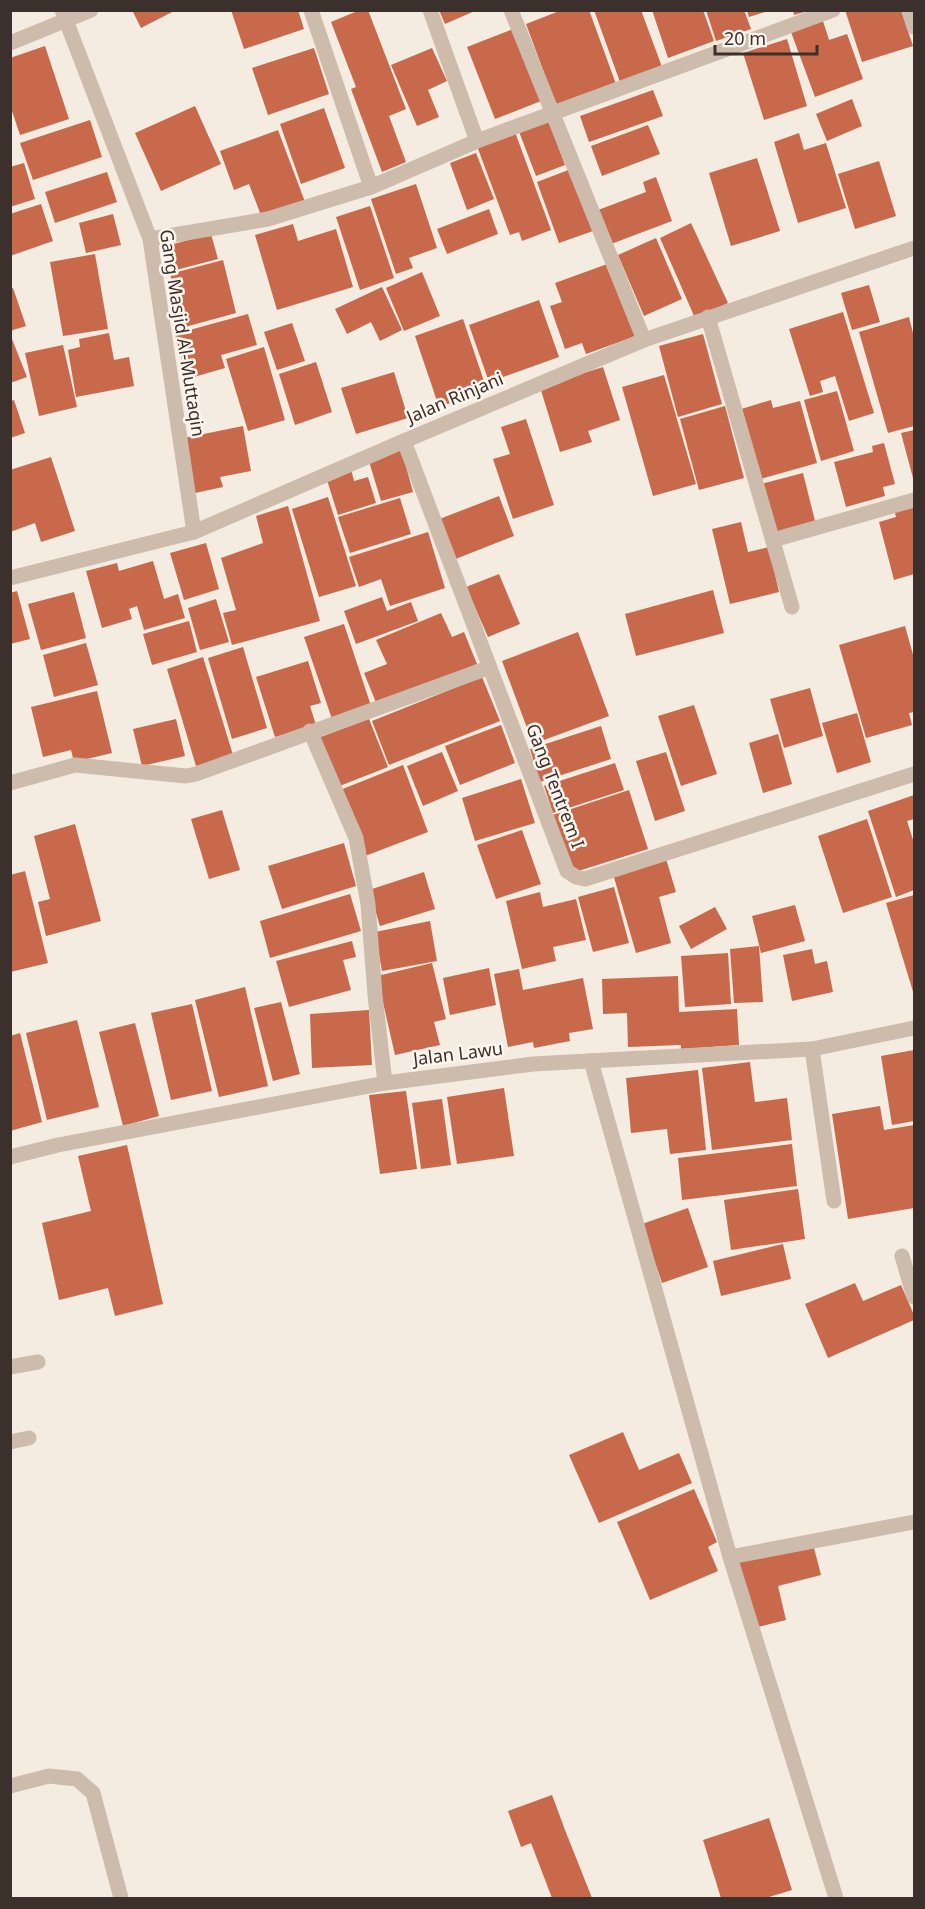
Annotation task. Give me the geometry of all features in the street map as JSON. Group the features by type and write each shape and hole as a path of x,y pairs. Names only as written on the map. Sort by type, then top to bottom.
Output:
{"street":[{"path":"10,43 64,16 91,10"},
{"path":"311,10 371,188"},
{"path":"430,10 477,141"},
{"path":"511,10 644,340"},
{"path":"150,239 268,219 371,188 477,141 833,10"},
{"path":"909,10 915,27"},
{"name":"Gang Masjid Al-Muttaqin","path":"64,16 150,239 194,532"},
{"name":"Jalan Rinjani","path":"10,578 194,532 644,340 915,248"},
{"path":"708,317 792,607"},
{"name":"Gang Tentrem I","path":"404,441 488,668 567,871 576,877 585,879 915,774"},
{"path":"773,540 915,500"},
{"path":"10,783 75,765 186,776 196,774 488,668"},
{"path":"310,731 356,838 368,904 385,1083"},
{"name":"Jalan Lawu","path":"10,1157 58,1145 385,1083 533,1064 812,1049 915,1028"},
{"path":"812,1049 834,1202"},
{"path":"591,1061 730,1557 836,1899"},
{"path":"902,1256 915,1297"},
{"path":"10,1367 38,1362"},
{"path":"10,1442 29,1438"},
{"path":"730,1557 915,1522"},
{"path":"10,1786 49,1776 77,1779 93,1793 121,1899"}],"building":[{"path":"132,10 176,10 141,28"},
{"path":"231,10 298,10 304,29 244,49"},
{"path":"360,10 368,10 406,109 389,116 406,162 382,172 351,89 356,87 331,22"},
{"path":"439,10 477,10 445,24"},
{"path":"562,10 589,10 616,84 556,105 526,24"},
{"path":"594,10 641,10 662,67 620,82"},
{"path":"652,10 703,10 714,41 668,58"},
{"path":"706,10 744,10 751,29 716,41"},
{"path":"747,10 768,10 768,11 749,17"},
{"path":"793,10 808,10 808,11 794,15"},
{"path":"845,10 901,10 913,46 862,62"},
{"path":"823,21 829,40 847,34 863,79 815,97 791,32"},
{"path":"513,29 541,101 495,119 467,47"},
{"path":"787,39 807,106 764,120 743,53"},
{"path":"45,46 69,119 20,135 10,105 10,58"},
{"path":"314,48 329,94 268,115 252,68"},
{"path":"432,48 447,81 428,90 439,117 417,126 391,65"},
{"path":"653,90 663,116 589,142 580,116"},
{"path":"852,99 862,126 827,141 816,114"},
{"path":"195,106 221,164 161,191 135,133"},
{"path":"324,108 345,168 301,184 280,124"},
{"path":"548,119 565,165 536,176 518,129"},
{"path":"90,120 102,157 33,180 20,143"},
{"path":"648,125 660,154 602,176 591,146"},
{"path":"278,130 305,202 262,218 249,184 234,190 220,151"},
{"path":"515,132 551,230 522,241 519,232 510,235 477,146"},
{"path":"799,133 804,150 826,143 846,208 798,223 774,142"},
{"path":"476,153 494,199 467,210 450,163"},
{"path":"757,158 780,231 731,246 709,173"},
{"path":"879,161 896,216 855,229 838,174"},
{"path":"24,163 35,199 10,207 10,167"},
{"path":"571,169 593,231 559,243 537,182"},
{"path":"107,172 117,202 55,223 45,192"},
{"path":"656,177 672,221 611,244 598,210 646,192 643,182"},
{"path":"416,184 437,248 409,258 413,268 396,274 371,199"},
{"path":"41,204 53,241 10,256 10,214"},
{"path":"370,206 394,278 360,290 336,217"},
{"path":"489,209 498,234 447,254 437,229"},
{"path":"113,214 121,245 86,253 79,223"},
{"path":"691,223 728,303 695,318 660,238"},
{"path":"293,224 298,241 336,229 353,287 277,310 255,235"},
{"path":"211,234 218,259 172,271 166,246"},
{"path":"656,238 682,299 644,316 618,255"},
{"path":"95,254 108,329 63,336 50,262"},
{"path":"223,260 236,313 185,327 170,274"},
{"path":"610,263 636,336 586,354 582,343 565,349 550,306 562,302 555,283"},
{"path":"422,272 440,316 404,331 386,288"},
{"path":"869,285 880,322 852,330 841,293"},
{"path":"382,287 402,330 380,341 371,322 347,334 335,309"},
{"path":"13,288 26,326 10,331 10,289"},
{"path":"539,300 559,357 489,382 469,325"},
{"path":"843,312 874,413 849,421 835,376 820,381 823,392 810,396 789,329"},
{"path":"248,314 257,345 221,355 225,368 187,379 175,334"},
{"path":"909,317 914,337 914,426 888,433 859,332"},
{"path":"463,319 487,390 439,407 415,336"},
{"path":"292,323 305,361 277,370 264,332"},
{"path":"109,333 114,360 129,357 134,386 76,397 68,350 80,347 79,339"},
{"path":"10,334 27,377 10,383"},
{"path":"703,334 722,404 678,417 659,346"},
{"path":"63,345 77,407 39,416 25,353"},
{"path":"264,347 285,420 248,431 226,359"},
{"path":"316,362 332,412 295,425 279,374"},
{"path":"603,367 620,420 588,431 592,442 560,452 540,387"},
{"path":"394,372 408,418 356,434 341,388"},
{"path":"664,375 696,484 653,496 622,387"},
{"path":"837,391 854,451 821,461 804,400"},
{"path":"14,400 25,433 10,438 10,401"},
{"path":"771,400 773,408 800,401 817,463 757,480 738,410"},
{"path":"725,406 744,478 699,490 680,419"},
{"path":"526,419 554,505 513,519 493,459 510,454 501,427"},
{"path":"243,426 251,471 220,477 223,487 195,493 184,438"},
{"path":"914,430 914,482 901,433"},
{"path":"884,443 895,484 883,487 885,496 846,507 834,462 873,452 872,446"},
{"path":"401,448 413,492 381,501 368,458"},
{"path":"51,457 75,531 41,542 35,523 10,532 10,470"},
{"path":"351,469 354,481 368,477 376,503 338,515 326,477"},
{"path":"803,473 816,525 774,536 761,484"},
{"path":"499,496 514,536 453,560 437,520"},
{"path":"328,497 356,586 319,597 292,509"},
{"path":"400,498 411,534 350,553 338,517"},
{"path":"914,504 914,574 894,580 879,522 896,517 894,509"},
{"path":"288,506 320,621 232,645 223,613 236,610 221,558 263,543 256,516"},
{"path":"741,522 748,552 769,547 779,592 730,604 712,529"},
{"path":"428,532 445,588 390,606 381,579 359,587 349,557"},
{"path":"206,543 219,589 184,600 170,553"},
{"path":"153,561 164,599 178,594 185,618 144,630 137,606 129,609 132,619 102,628 86,571 117,563 119,571"},
{"path":"499,574 520,624 488,637 466,587"},
{"path":"713,590 724,633 636,656 625,614"},
{"path":"17,591 30,639 10,644 10,593"},
{"path":"74,592 86,638 41,650 28,604"},
{"path":"382,597 387,611 411,602 418,621 356,644 344,611"},
{"path":"216,599 229,642 200,650 188,608"},
{"path":"441,613 452,637 464,632 477,664 377,705 364,673 387,664 376,640"},
{"path":"189,621 197,652 152,665 143,634"},
{"path":"344,624 371,706 332,719 304,637"},
{"path":"905,626 914,658 914,712 909,713 912,725 866,738 839,645"},
{"path":"578,632 609,716 533,744 502,661"},
{"path":"86,643 98,685 54,697 43,655"},
{"path":"243,647 267,728 232,739 208,658"},
{"path":"203,657 233,755 196,766 167,669"},
{"path":"308,661 321,703 310,706 316,725 275,737 256,677"},
{"path":"482,677 500,721 389,765 372,721"},
{"path":"810,688 823,736 784,748 770,699"},
{"path":"97,691 112,753 74,762 71,750 43,757 31,707"},
{"path":"694,705 717,774 681,786 658,716"},
{"path":"857,713 871,762 837,773 822,723"},
{"path":"176,719 185,756 142,766 133,729"},
{"path":"369,719 388,767 337,787 318,738"},
{"path":"501,725 515,763 460,785 445,746"},
{"path":"601,726 611,759 540,782 530,749"},
{"path":"778,734 792,784 763,793 749,743"},
{"path":"442,752 458,791 423,806 407,766"},
{"path":"666,752 685,811 655,821 636,761"},
{"path":"615,763 624,790 553,813 544,786"},
{"path":"403,765 428,832 365,856 340,790"},
{"path":"521,779 535,823 475,841 462,798"},
{"path":"629,790 648,849 572,873 553,815"},
{"path":"914,795 914,819 907,821 914,843 914,890 896,897 868,811"},
{"path":"222,810 240,870 209,879 191,819"},
{"path":"867,819 892,897 843,913 818,836"},
{"path":"75,824 101,921 46,936 38,902 50,899 34,836"},
{"path":"522,830 541,884 496,899 477,845"},
{"path":"344,843 356,886 282,909 268,866"},
{"path":"666,859 676,892 659,897 671,943 636,953 613,874"},
{"path":"25,871 48,963 10,972 10,875"},
{"path":"424,872 435,909 380,926 369,890"},
{"path":"614,887 629,943 593,952 578,897"},
{"path":"540,892 543,907 576,899 586,940 553,947 556,961 522,969 506,901"},
{"path":"350,894 361,931 270,958 260,921"},
{"path":"914,895 914,995 886,903"},
{"path":"795,905 805,941 761,953 752,916"},
{"path":"715,907 727,929 691,949 679,926"},
{"path":"430,921 437,961 382,971 375,932"},
{"path":"352,941 356,957 343,960 351,990 289,1007 276,961"},
{"path":"759,946 763,1002 734,1003 730,949"},
{"path":"812,949 815,964 827,961 833,992 792,1001 783,955"},
{"path":"728,953 731,1004 685,1007 681,956"},
{"path":"432,963 446,1019 434,1022 440,1045 395,1055 377,976"},
{"path":"489,968 496,1005 450,1015 443,978"},
{"path":"519,969 523,990 583,978 593,1029 569,1033 570,1041 534,1048 533,1042 508,1047 494,974"},
{"path":"678,976 679,1012 737,1009 739,1045 681,1049 681,1045 628,1047 627,1013 603,1014 602,979"},
{"path":"245,987 268,1086 219,1097 195,1000"},
{"path":"281,1002 300,1074 273,1081 254,1008"},
{"path":"192,1004 212,1091 171,1100 151,1013"},
{"path":"369,1010 372,1065 312,1068 310,1014"},
{"path":"77,1020 99,1107 47,1120 26,1033"},
{"path":"135,1023 159,1116 123,1126 99,1032"},
{"path":"20,1033 42,1122 10,1131 10,1036"},
{"path":"914,1050 914,1121 892,1125 881,1056"},
{"path":"750,1062 755,1102 787,1098 792,1140 712,1150 702,1068"},
{"path":"698,1070 706,1150 670,1154 667,1129 631,1133 626,1078"},
{"path":"504,1088 514,1156 457,1164 447,1097"},
{"path":"406,1091 417,1169 380,1174 369,1095"},
{"path":"442,1099 451,1165 421,1169 412,1103"},
{"path":"880,1106 884,1130 914,1125 914,1208 848,1219 832,1114"},
{"path":"792,1144 797,1186 682,1200 678,1158"},
{"path":"127,1145 163,1304 115,1316 108,1288 59,1300 42,1223 91,1211 78,1156"},
{"path":"798,1189 805,1239 731,1250 724,1200"},
{"path":"688,1208 708,1267 662,1283 642,1224"},
{"path":"783,1244 791,1279 721,1296 713,1261"},
{"path":"855,1283 863,1301 901,1285 914,1320 828,1358 805,1304"},
{"path":"623,1432 639,1470 679,1453 692,1483 599,1523 569,1455"},
{"path":"694,1489 717,1542 708,1547 718,1571 650,1600 617,1522"},
{"path":"813,1544 821,1575 778,1586 786,1620 750,1629 735,1563"},
{"path":"552,1795 592,1898 552,1898 531,1843 521,1847 508,1811"},
{"path":"769,1818 792,1890 766,1898 721,1898 703,1840"}]}
